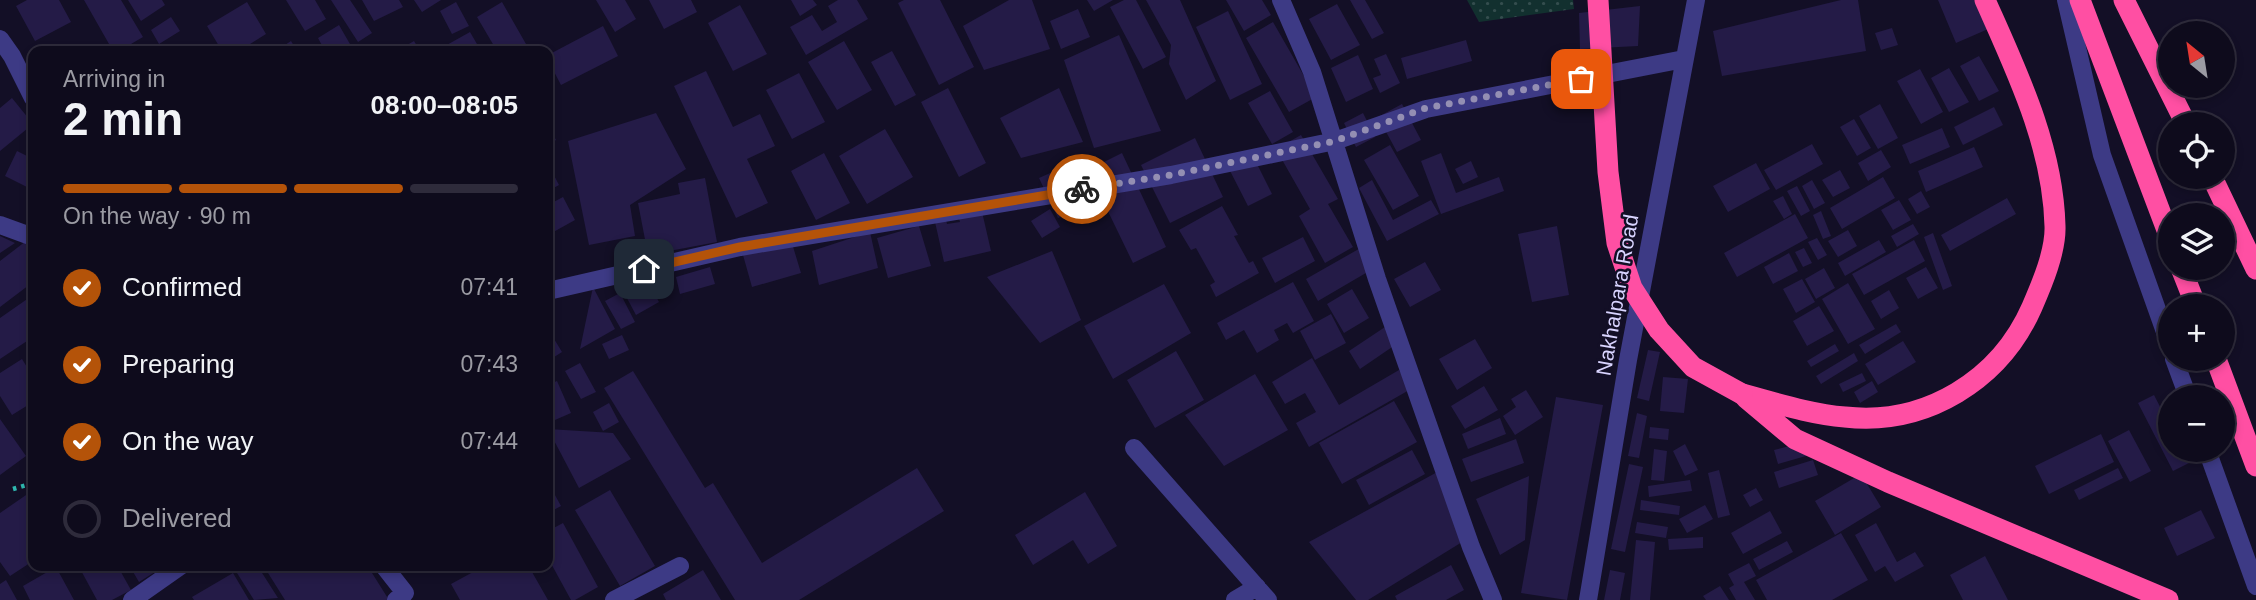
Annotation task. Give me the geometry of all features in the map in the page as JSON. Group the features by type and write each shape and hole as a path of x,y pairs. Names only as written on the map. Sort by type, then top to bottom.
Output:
{"highway":[{"path":"1598,0 1608,172 1617,243 1632,288 1659,330 1693,367 1742,394 1795,439 1888,482 2168,600"},
{"path":"1742,394 1847,418 1893,416 1941,401 1977,380 2003,355 2024,324 2045,276 2056,229 2052,185 2040,137 2022,84 1985,0"},
{"path":"2080,0 2158,206"},
{"path":"2124,0 2180,112"},
{"path":"2218,189 2256,269"},
{"path":"2220,371 2256,466"}],"street":[{"path":"1281,0 1312,72 1377,279 1471,547 1493,600"},
{"name":"Nakhalpara Road","path":"1588,600 1628,360 1696,0"},
{"path":"2066,0 2102,156 2158,312"},
{"path":"0,38 28,88"},
{"path":"553,290 740,247 1171,175 1335,141 1426,108 1684,59"},
{"path":"0,225 28,235"},
{"path":"1134,448 1262,594 1235,600"},
{"path":"2211,462 2256,586"},
{"path":"614,600 680,566"},
{"path":"132,600 173,571"},
{"path":"387,571 404,598"}],"path":[{"path":"13,489 28,484"}],"green space":[{"path":"1467,0 1573,0 1574,9 1479,22"}],"building":[{"path":"27,0 59,0 71,22 35,41 16,6"},
{"path":"84,0 121,0 143,37 128,46 110,46"},
{"path":"128,0 162,0 165,5 141,21"},
{"path":"286,0 315,0 326,19 305,31"},
{"path":"331,0 350,0 372,33 358,42"},
{"path":"362,0 399,0 403,7 374,21"},
{"path":"414,0 441,0 422,12"},
{"path":"596,0 625,0 636,19 615,32"},
{"path":"649,0 691,0 697,12 664,29"},
{"path":"791,0 813,0 817,5 800,16"},
{"path":"838,0 857,0 868,19 806,55 790,27 812,15 822,31 837,22 828,6"},
{"path":"904,0 940,0 974,67 939,85 898,3"},
{"path":"1009,0 1032,0 1050,49 984,70 963,26"},
{"path":"1087,0 1113,0 1094,11"},
{"path":"1124,0 1136,0 1166,57 1143,69 1110,7"},
{"path":"1146,0 1180,0 1216,81 1186,100 1169,64 1171,45"},
{"path":"1226,0 1262,0 1271,15 1244,31"},
{"path":"1350,0 1365,0 1384,33 1372,39"},
{"path":"1841,0 1858,0 1866,51 1722,76 1713,31"},
{"path":"1938,0 1992,0 2002,23 1956,43"},
{"path":"247,2 266,34 247,46 219,46 207,26"},
{"path":"456,2 469,26 452,34 440,11"},
{"path":"502,2 527,46 494,46 477,17"},
{"path":"1337,4 1360,45 1331,60 1309,19"},
{"path":"740,5 767,54 733,71 708,23"},
{"path":"1640,6 1638,46 1580,49 1579,13"},
{"path":"1078,9 1090,37 1061,49 1050,21"},
{"path":"1228,11 1262,84 1230,100 1196,27"},
{"path":"171,17 180,31 159,44 151,30"},
{"path":"1273,22 1316,97 1289,112 1246,38"},
{"path":"339,25 351,46 322,46 318,38"},
{"path":"603,26 618,56 561,85 553,70 553,52"},
{"path":"1892,28 1898,45 1881,50 1875,33"},
{"path":"470,32 478,46 445,46"},
{"path":"1119,35 1161,131 1094,148 1064,60"},
{"path":"1466,40 1472,61 1407,79 1401,58"},
{"path":"844,41 872,90 837,110 808,62"},
{"path":"892,51 916,95 895,106 871,62"},
{"path":"1386,54 1400,83 1380,93 1373,78 1381,75 1374,59"},
{"path":"1358,55 1373,89 1346,102 1331,68"},
{"path":"1979,56 1999,91 1979,101 1960,66"},
{"path":"1949,68 1969,102 1949,112 1931,78"},
{"path":"1920,69 1943,112 1921,124 1897,81"},
{"path":"706,71 733,127 760,114 775,146 747,159 768,203 736,218 674,86"},
{"path":"799,73 825,122 792,139 766,90"},
{"path":"948,88 986,163 959,177 921,102"},
{"path":"1059,88 1083,142 1021,158 1000,118"},
{"path":"1270,91 1293,132 1272,144 1248,103"},
{"path":"12,98 28,118 28,128 0,151 0,108"},
{"path":"1402,104 1421,140 1397,152 1378,117"},
{"path":"1880,104 1898,138 1878,149 1859,116"},
{"path":"1994,107 2003,125 1963,145 1954,127"},
{"path":"656,113 686,169 630,205 635,236 589,245 568,141"},
{"path":"1363,113 1375,137 1356,147 1344,123"},
{"path":"1854,119 1871,148 1857,156 1840,127"},
{"path":"1942,128 1950,147 1910,164 1902,145"},
{"path":"885,129 913,177 867,204 839,156"},
{"path":"1301,135 1338,199 1328,204 1353,247 1325,263 1299,216 1310,209 1276,149"},
{"path":"1195,138 1223,197 1170,223 1141,165"},
{"path":"1812,144 1823,164 1776,190 1764,170"},
{"path":"1390,145 1419,196 1393,210 1364,160"},
{"path":"1974,147 1983,167 1926,192 1918,171"},
{"path":"1881,150 1891,167 1868,181 1858,163"},
{"path":"17,151 28,156 28,188 5,176"},
{"path":"1251,152 1272,194 1248,206 1227,165"},
{"path":"824,153 850,203 816,220 791,171"},
{"path":"1122,153 1166,247 1133,263 1088,170"},
{"path":"1441,153 1456,193 1499,177 1504,191 1441,214 1421,161"},
{"path":"1471,161 1478,177 1463,184 1455,169"},
{"path":"1756,163 1770,189 1728,212 1713,186"},
{"path":"1066,166 1085,206 1058,218 1039,178"},
{"path":"1840,170 1850,188 1833,197 1822,180"},
{"path":"553,174 559,185 553,188"},
{"path":"1883,177 1895,198 1842,229 1830,208"},
{"path":"705,178 717,242 648,255 638,203 680,194 678,183"},
{"path":"1372,180 1393,220 1431,200 1439,214 1387,241 1359,188"},
{"path":"1812,180 1825,203 1814,209 1802,186"},
{"path":"1797,186 1810,211 1801,216 1787,191"},
{"path":"1921,191 1930,207 1917,214 1908,199"},
{"path":"1783,196 1792,214 1784,219 1773,201"},
{"path":"563,197 575,220 553,232 553,202"},
{"path":"2007,198 2016,214 1950,251 1941,235"},
{"path":"1899,200 1911,220 1893,230 1881,210"},
{"path":"980,203 991,251 944,262 933,213 944,211 947,224 960,222 956,208"},
{"path":"1222,206 1238,235 1234,236 1249,263 1253,261 1259,273 1216,297 1210,285 1215,282 1196,248 1191,250 1179,230"},
{"path":"1050,209 1060,227 1042,238 1031,221"},
{"path":"1821,211 1831,236 1823,239 1813,215"},
{"path":"1795,214 1808,238 1737,277 1724,253"},
{"path":"1913,224 1919,234 1897,247 1891,236"},
{"path":"919,226 931,266 888,278 877,238"},
{"path":"1557,226 1569,295 1532,302 1518,234"},
{"path":"1848,230 1857,246 1838,257 1828,241"},
{"path":"870,232 878,268 819,285 812,251"},
{"path":"1933,233 1952,286 1943,290 1924,237"},
{"path":"0,236 15,243 0,253"},
{"path":"1303,237 1315,261 1275,283 1262,258"},
{"path":"1817,238 1827,255 1818,260 1808,242"},
{"path":"28,240 28,286 0,307 0,261"},
{"path":"791,240 801,273 752,287 743,255"},
{"path":"1879,240 1886,252 1845,276 1838,263"},
{"path":"1914,240 1925,261 1864,295 1852,274"},
{"path":"1364,246 1371,270 1318,301 1306,279"},
{"path":"1804,248 1812,263 1803,267 1795,252"},
{"path":"1052,251 1081,320 1040,343 987,277"},
{"path":"1789,253 1798,271 1773,284 1764,267"},
{"path":"1425,262 1441,290 1410,307 1394,279"},
{"path":"710,267 715,284 680,294 676,277"},
{"path":"1926,267 1938,288 1918,299 1906,278"},
{"path":"1824,268 1835,288 1816,299 1805,279"},
{"path":"645,275 659,302 636,315 621,287"},
{"path":"1802,279 1815,302 1796,313 1783,289"},
{"path":"1293,282 1314,321 1293,333 1287,323 1274,330 1279,340 1257,353 1244,330 1226,340 1217,323"},
{"path":"1848,283 1875,329 1848,344 1822,299"},
{"path":"1164,284 1191,333 1113,379 1084,326"},
{"path":"593,287 615,329 580,349"},
{"path":"1352,289 1369,318 1344,333 1327,304"},
{"path":"1889,290 1899,308 1881,319 1871,301"},
{"path":"620,293 635,322 621,329 605,301"},
{"path":"28,298 28,340 0,359 0,318"},
{"path":"1819,306 1834,331 1807,346 1793,321"},
{"path":"1331,314 1346,343 1315,360 1300,331"},
{"path":"1391,323 1398,343 1360,369 1349,351"},
{"path":"1896,324 1901,332 1865,354 1859,345"},
{"path":"622,335 629,350 609,359 602,344"},
{"path":"553,337 562,352 553,358"},
{"path":"1475,339 1492,368 1457,390 1439,359"},
{"path":"1903,341 1916,362 1878,385 1865,364"},
{"path":"1835,344 1839,351 1811,367 1807,361"},
{"path":"1648,350 1660,352 1649,401 1637,398"},
{"path":"1176,351 1204,400 1155,428 1127,380"},
{"path":"1854,353 1858,361 1821,384 1816,376"},
{"path":"1312,358 1339,405 1399,370 1411,389 1309,447 1296,423 1316,412 1305,393 1285,404 1272,382"},
{"path":"22,359 28,369 28,405 12,415 0,396 0,373"},
{"path":"580,363 596,392 581,399 565,371"},
{"path":"633,371 705,488 713,483 762,563 917,468 944,511 799,600 735,600 604,388"},
{"path":"1862,373 1866,381 1843,392 1839,384"},
{"path":"1255,374 1288,430 1224,466 1185,415"},
{"path":"1663,377 1688,379 1684,413 1660,411"},
{"path":"557,381 571,413 553,421 553,383"},
{"path":"1872,381 1878,392 1860,403 1854,392"},
{"path":"1484,386 1498,410 1465,429 1451,406"},
{"path":"1526,390 1543,417 1515,435 1503,416 1516,407 1511,399"},
{"path":"2154,395 2158,403 2158,442 2138,403"},
{"path":"1556,397 1603,405 1567,600 1521,593"},
{"path":"1394,401 1417,442 1342,484 1319,443"},
{"path":"609,403 619,422 603,431 593,412"},
{"path":"1637,413 1647,416 1639,458 1628,456"},
{"path":"1500,418 1506,434 1468,449 1462,434"},
{"path":"0,419 26,456 0,475"},
{"path":"1650,427 1669,429 1668,440 1649,438"},
{"path":"553,429 613,433 631,459 579,488 553,439"},
{"path":"2129,430 2151,471 2130,482 2108,441"},
{"path":"2101,434 2114,462 2049,494 2035,466"},
{"path":"1516,439 1524,463 1471,482 1462,459"},
{"path":"1809,441 1813,454 1778,464 1774,450"},
{"path":"1685,444 1698,470 1685,476 1673,451"},
{"path":"1654,449 1667,451 1664,481 1651,480"},
{"path":"1412,450 1425,474 1369,505 1356,480"},
{"path":"1813,460 1818,475 1779,488 1774,472"},
{"path":"2168,462 2188,462 2189,463 2173,471"},
{"path":"1629,464 1643,467 1625,552 1611,549"},
{"path":"2118,468 2123,478 2079,500 2074,490"},
{"path":"1441,470 1467,539 1368,600 1356,600 1309,542"},
{"path":"1719,470 1730,515 1718,518 1708,473"},
{"path":"1861,474 1881,507 1835,535 1815,501"},
{"path":"1529,476 1525,540 1500,555 1476,499"},
{"path":"1690,480 1692,491 1649,497 1648,486"},
{"path":"1756,488 1763,500 1750,507 1743,495"},
{"path":"610,490 655,566 620,586 575,510"},
{"path":"553,491 561,506 553,510"},
{"path":"1085,492 1117,546 1088,564 1073,540 1033,565 1015,535"},
{"path":"28,494 28,564 10,576 0,562 0,513"},
{"path":"1641,500 1680,506 1679,515 1640,510"},
{"path":"1705,505 1713,519 1687,533 1679,519"},
{"path":"2201,510 2215,538 2177,556 2164,528"},
{"path":"1770,511 1782,533 1743,554 1731,533"},
{"path":"1637,522 1668,527 1666,538 1635,533"},
{"path":"563,523 598,587 575,600 571,600 553,567 553,528"},
{"path":"1876,523 1897,562 1915,552 1924,566 1895,582 1885,566 1875,572 1855,535"},
{"path":"1841,533 1868,580 1832,600 1767,600 1756,580"},
{"path":"1703,537 1703,548 1669,550 1668,539"},
{"path":"1636,540 1655,542 1650,600 1630,600"},
{"path":"1787,541 1793,552 1759,570 1753,559"},
{"path":"1985,556 2008,600 1963,600 1950,575"},
{"path":"1749,563 1756,576 1744,582 1755,600 1736,600 1729,588 1734,585 1728,574"},
{"path":"1451,565 1464,590 1446,600 1397,600 1395,596"},
{"path":"703,570 721,600 666,600 663,594"},
{"path":"1610,570 1625,573 1620,600 1604,600"},
{"path":"49,571 58,571 74,600 30,600 23,586"},
{"path":"81,571 120,571 131,590 112,600 97,600"},
{"path":"133,571 156,571 139,582"},
{"path":"236,571 261,571 278,598 254,600"},
{"path":"267,571 371,571 389,600 285,600"},
{"path":"475,571 531,571 548,600 460,600 451,584"},
{"path":"233,573 249,600 194,600 192,597"},
{"path":"6,580 17,600 0,600 0,584"},
{"path":"1720,586 1729,600 1706,600 1703,596"}],"way so far":[{"path":"1082,189 1171,175 1335,141 1426,108 1581,79"}],"route":[{"path":"644,269 740,247 1082,189"}]}
